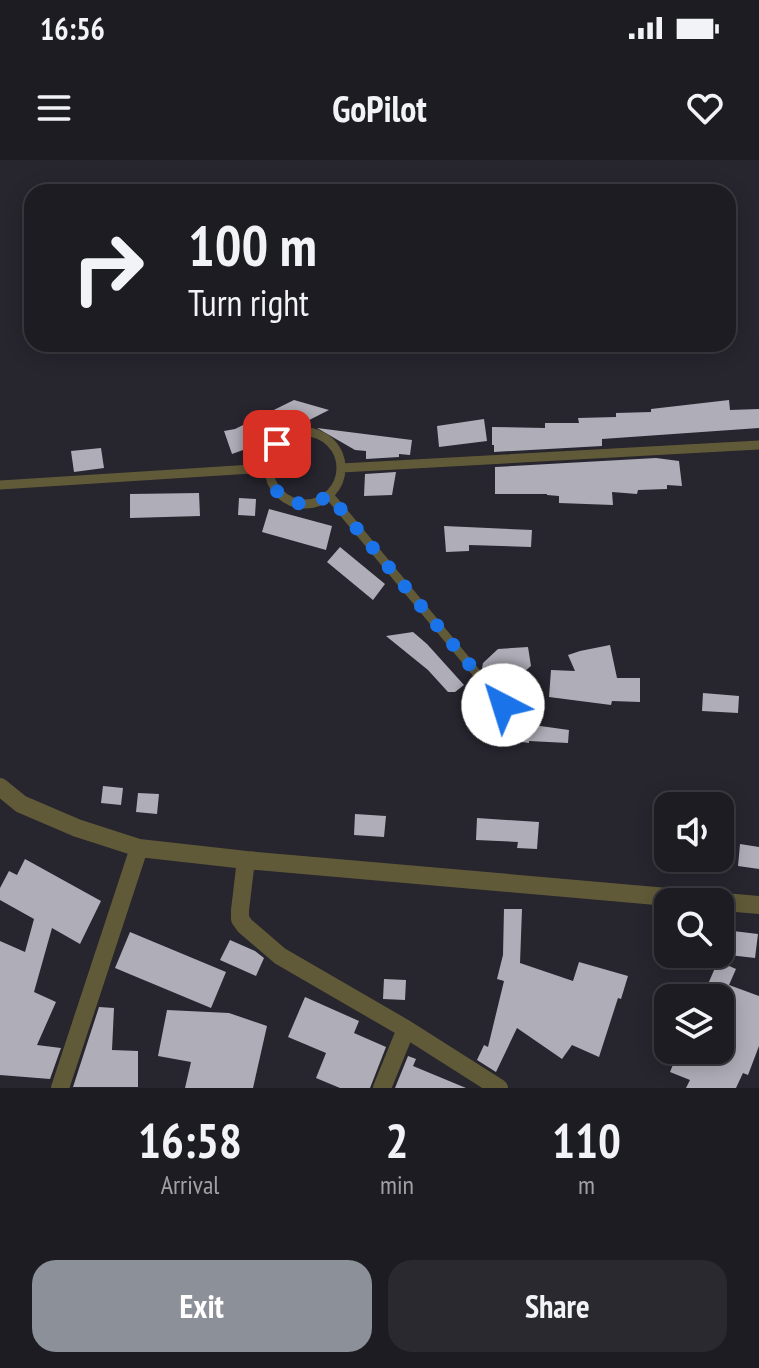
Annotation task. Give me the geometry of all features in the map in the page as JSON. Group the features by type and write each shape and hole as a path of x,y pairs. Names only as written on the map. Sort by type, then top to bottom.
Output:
{"street":[{"path":"0,787 21,804 77,828 139,848 759,905"},
{"path":"60,1088 139,848"},
{"path":"246,860 240,910 240,919 245,926 280,956 406,1029 499,1088"},
{"path":"382,1088 406,1029"}],"lane":[{"path":"298,432 311,432 333,444 341,468 336,487 329,495 319,502 307,504 284,498 270,479 268,468 277,444 298,432"},
{"path":"341,468 759,445"},
{"path":"0,485 268,468"},
{"path":"329,495 503,705"}],"building":[{"path":"294,400 329,410 244,453 243,450 232,454 224,431 235,429"},
{"path":"729,400 730,410 759,409 759,428 602,439 602,446 494,452 492,445 492,427 545,428 545,423 579,423 578,418 616,417 616,413 651,412 651,409"},
{"path":"484,419 487,441 439,447 437,426"},
{"path":"317,428 412,440 410,455 366,459 366,451 355,450"},
{"path":"101,448 104,468 74,472 71,451"},
{"path":"656,458 679,461 682,486 638,490 637,494 612,492 613,505 559,503 559,496 547,494 495,494 495,467"},
{"path":"396,472 392,495 364,496 365,474"},
{"path":"199,493 200,516 130,518 130,494"},
{"path":"239,498 256,499 255,516 238,515"},
{"path":"269,509 332,526 326,550 262,532"},
{"path":"444,526 532,530 531,547 469,545 469,551 446,552"},
{"path":"340,547 385,584 373,600 327,562"},
{"path":"413,632 464,685 455,692 448,692 428,670 386,636"},
{"path":"610,645 617,678 640,678 640,702 612,701 611,705 549,697 551,670 575,671 568,655"},
{"path":"528,647 531,666 501,691 482,668 483,663 498,649"},
{"path":"703,693 739,696 738,713 702,711"},
{"path":"476,717 569,730 568,743 529,743 473,735"},
{"path":"103,786 123,788 121,805 101,803"},
{"path":"138,793 159,794 157,814 136,812"},
{"path":"355,814 386,816 384,837 354,835"},
{"path":"477,818 539,822 537,849 517,848 518,842 476,840"},
{"path":"740,844 759,847 759,869 738,866"},
{"path":"25,859 101,901 80,944 52,928 34,992 56,1002 37,1045 61,1048 50,1079 0,1075 0,941 25,952 34,919 0,900 0,888 9,871 17,875"},
{"path":"504,909 522,909 520,963 573,981 579,962 628,976 599,1057 572,1045 562,1059 517,1028 496,1072 477,1060 484,1045 488,1047 504,981 497,979 503,955"},
{"path":"734,931 758,934 755,958 734,956"},
{"path":"130,932 226,972 211,1008 115,968"},
{"path":"230,940 264,958 256,976 220,960"},
{"path":"715,968 736,969 729,984 708,984"},
{"path":"384,979 406,980 405,1000 383,999"},
{"path":"734,987 759,996 759,1046 748,1075 743,1073 736,1088 686,1088 690,1080 670,1072 673,1064 734,1064"},
{"path":"305,997 359,1021 354,1033 386,1047 370,1088 340,1088 316,1078 326,1053 288,1037"},
{"path":"99,1007 114,1008 112,1050 138,1051 138,1087 73,1087"},
{"path":"167,1010 229,1013 267,1026 253,1088 185,1088 191,1062 158,1056"},
{"path":"408,1056 416,1059 413,1066 466,1088 395,1088"}],"route":[{"path":"277,444 268,468 276,490 295,503 319,502 329,495 503,705"}]}
